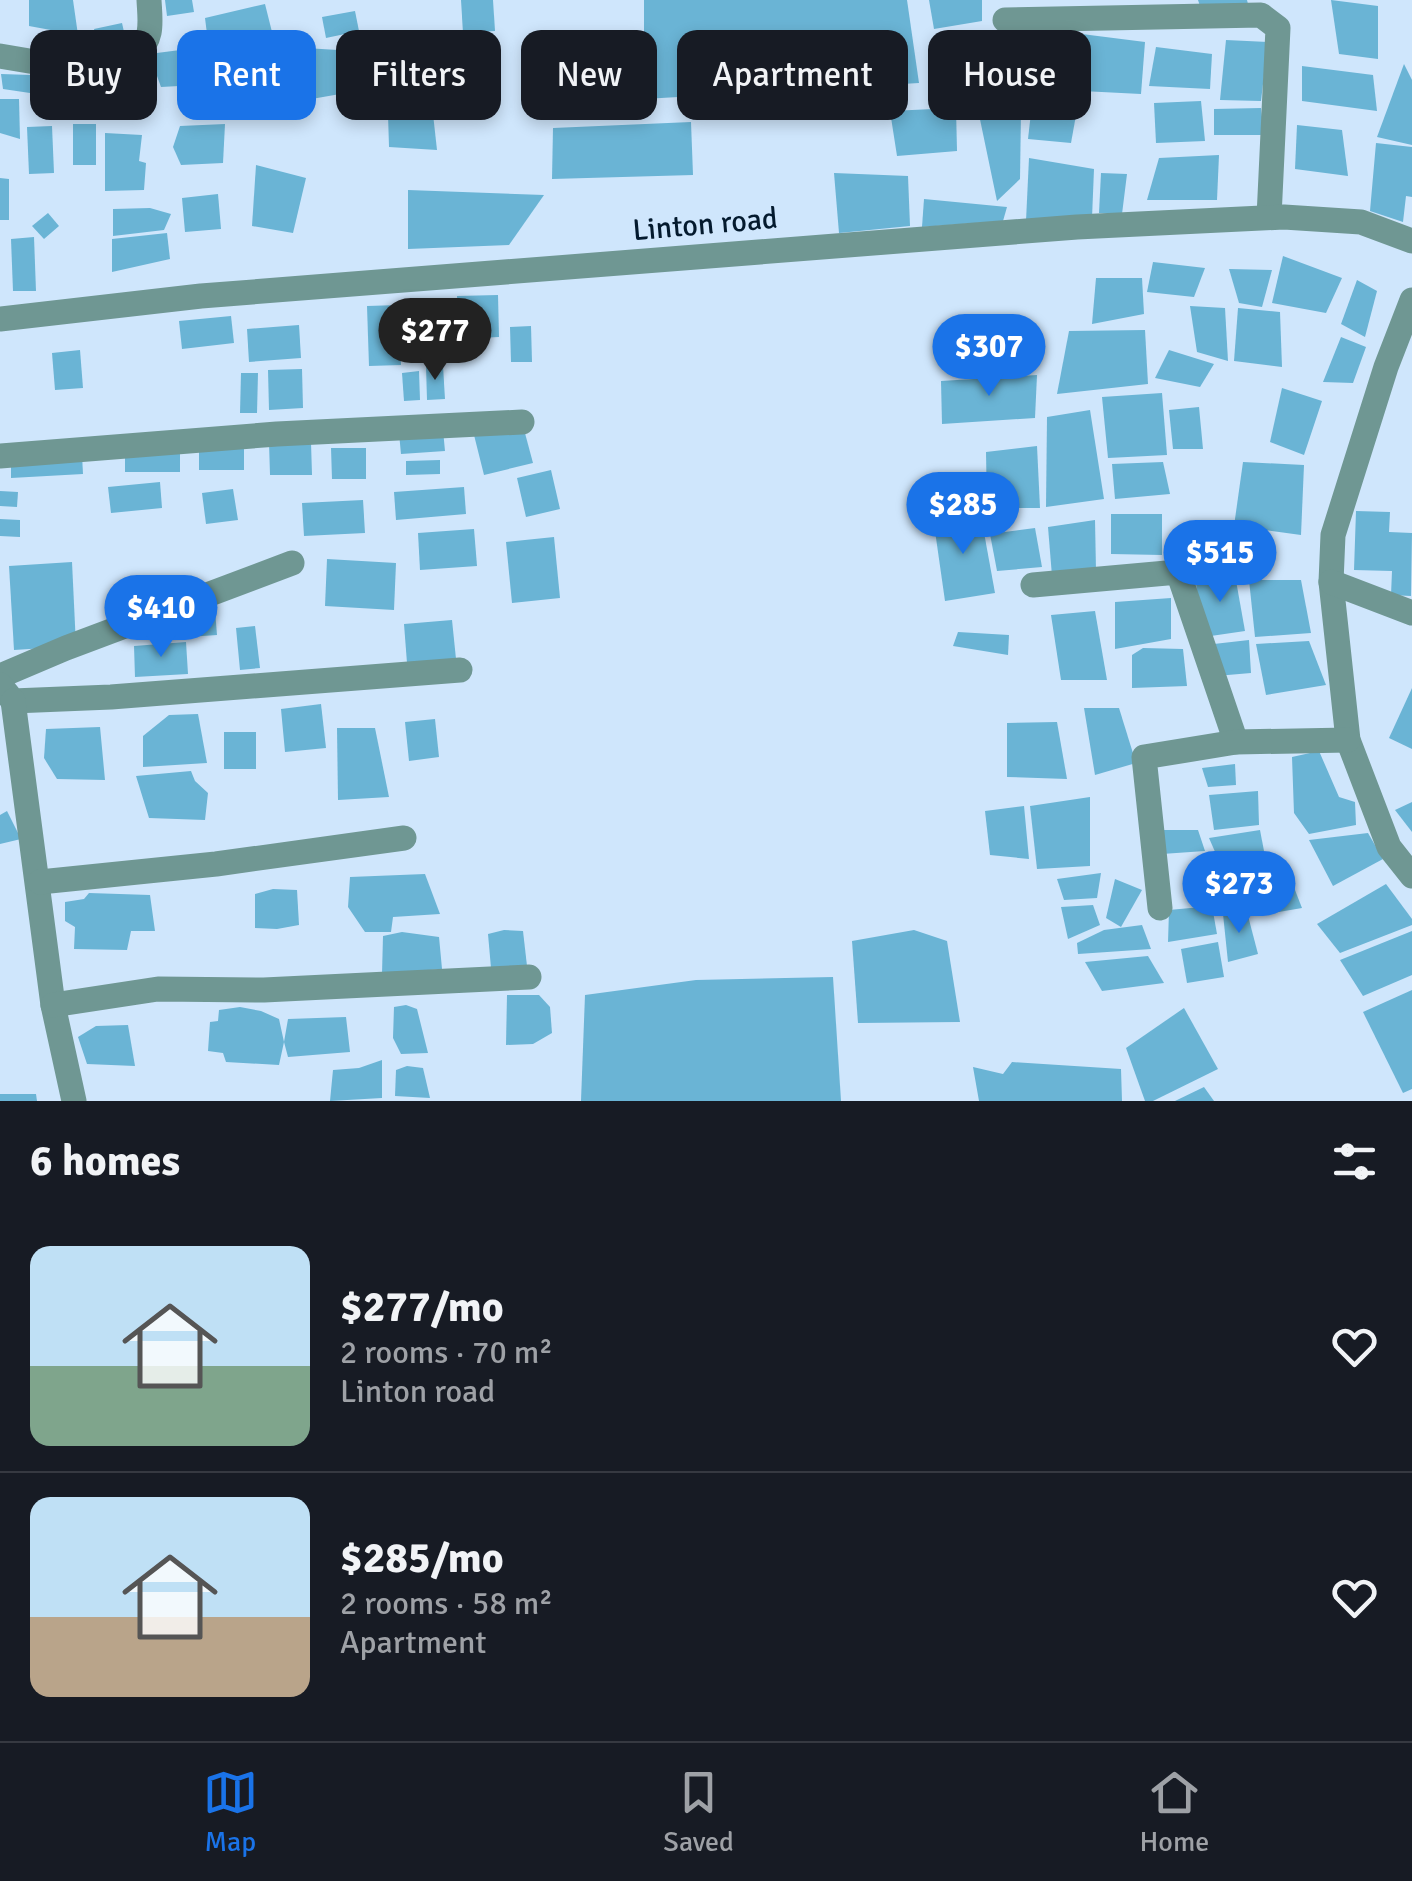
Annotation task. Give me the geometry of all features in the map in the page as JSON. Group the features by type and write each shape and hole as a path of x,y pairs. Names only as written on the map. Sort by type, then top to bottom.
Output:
{"street":[{"path":"0,56 53,65 136,53 146,46 151,30 149,0"},
{"path":"1006,20 1261,16 1278,28 1269,218"},
{"name":"Linton road","path":"0,319 220,294 1077,227 1269,218 1361,222 1412,241"},
{"path":"1412,300 1386,367 1333,535 1331,582 1348,740 1388,848 1412,876"},
{"path":"0,456 276,434 522,422"},
{"path":"0,676 292,563"},
{"path":"1034,585 1178,572 1236,742"},
{"path":"1331,582 1412,613"},
{"path":"74,1101 53,1005 40,882 6,693 110,697 460,670"},
{"path":"1160,908 1144,757 1236,742 1348,740"},
{"path":"40,882 216,864 404,838"},
{"path":"53,1005 158,989 264,990 528,977"}],"building":[{"path":"29,0 73,0 77,30 29,26"},
{"path":"165,0 192,0 194,12 167,16"},
{"path":"461,0 493,0 495,30 463,30"},
{"path":"644,0 907,0 919,83 908,84 908,30 677,30 677,97 657,98 657,30 644,30"},
{"path":"929,0 982,0 982,21 934,29"},
{"path":"1198,0 1247,0 1248,4 1201,9"},
{"path":"1331,0 1378,6 1378,59 1339,54"},
{"path":"265,4 272,30 207,30 205,18"},
{"path":"355,11 359,30 336,30 336,36 326,38 322,17"},
{"path":"122,23 124,30 94,30"},
{"path":"1091,35 1145,42 1141,94 1091,91"},
{"path":"1226,40 1268,42 1261,101 1220,100"},
{"path":"1156,47 1212,54 1210,89 1149,86"},
{"path":"316,49 336,50 336,95 316,98"},
{"path":"177,50 177,86 161,87 157,53"},
{"path":"1404,64 1412,80 1412,145 1377,137"},
{"path":"1302,66 1373,75 1377,111 1302,101"},
{"path":"1,74 30,75 30,93 3,89"},
{"path":"0,99 19,99 20,139 0,133"},
{"path":"1201,101 1205,141 1156,143 1154,103"},
{"path":"1261,108 1264,135 1214,135 1214,109"},
{"path":"928,109 928,120 956,120 957,151 897,156 891,120 908,120 908,110"},
{"path":"388,120 434,120 437,150 389,147"},
{"path":"980,120 1021,120 1020,179 997,201"},
{"path":"1030,120 1075,120 1071,143 1028,139"},
{"path":"691,122 693,175 552,179 553,128"},
{"path":"73,124 96,124 96,165 73,165"},
{"path":"225,124 223,163 181,165 173,147 180,126"},
{"path":"1297,125 1342,130 1348,176 1295,169"},
{"path":"52,126 54,173 29,174 27,127"},
{"path":"105,133 142,135 139,161 146,163 144,190 105,191"},
{"path":"1376,143 1412,147 1412,197 1406,196 1403,222 1370,211"},
{"path":"1219,155 1217,200 1147,200 1159,158"},
{"path":"1029,158 1094,169 1092,218 1026,221"},
{"path":"256,165 306,178 293,233 252,226"},
{"path":"834,173 908,176 910,226 839,233"},
{"path":"1101,173 1127,174 1122,214 1099,213"},
{"path":"0,178 9,179 9,220 0,220"},
{"path":"408,190 544,195 509,245 408,249"},
{"path":"218,194 221,229 185,232 182,198"},
{"path":"924,199 1007,207 1003,221 922,227"},
{"path":"150,208 171,214 164,230 113,236 113,209"},
{"path":"48,213 59,226 44,239 32,226"},
{"path":"167,233 170,259 112,272 112,239"},
{"path":"34,237 36,291 13,291 11,239"},
{"path":"1283,256 1342,278 1326,313 1272,303"},
{"path":"1153,262 1205,268 1194,297 1147,292"},
{"path":"1229,269 1272,270 1262,307 1239,303"},
{"path":"1096,278 1142,278 1144,314 1092,324"},
{"path":"1357,280 1377,291 1365,337 1341,324"},
{"path":"498,295 499,337 459,339 457,296"},
{"path":"399,305 401,365 369,366 367,306"},
{"path":"1190,306 1225,308 1228,361 1197,352"},
{"path":"1238,308 1280,312 1282,367 1234,361"},
{"path":"231,316 234,343 182,349 179,321"},
{"path":"299,325 301,358 249,362 247,329"},
{"path":"531,326 532,362 511,362 510,327"},
{"path":"1145,330 1148,384 1057,394 1069,331"},
{"path":"1341,337 1366,347 1353,383 1323,382"},
{"path":"80,350 83,388 55,390 52,353"},
{"path":"1169,350 1214,364 1200,387 1155,378"},
{"path":"426,366 443,366 445,399 427,400"},
{"path":"302,369 303,408 269,410 268,370"},
{"path":"419,371 420,400 404,401 402,373"},
{"path":"241,373 258,373 257,413 240,413"},
{"path":"1037,375 1035,418 942,424 941,381"},
{"path":"1282,388 1322,401 1304,455 1270,442"},
{"path":"1162,393 1167,455 1108,458 1102,397"},
{"path":"1199,407 1203,449 1173,449 1169,410"},
{"path":"1090,410 1104,499 1046,507 1047,417"},
{"path":"522,422 533,463 484,475 474,435"},
{"path":"443,430 445,451 401,454 399,433"},
{"path":"199,442 244,442 244,470 199,470"},
{"path":"311,442 312,475 270,475 269,443"},
{"path":"1037,446 1040,508 987,508 986,452"},
{"path":"125,448 180,448 180,472 125,472"},
{"path":"331,448 366,448 366,479 332,479"},
{"path":"82,455 83,474 11,478 11,459"},
{"path":"440,460 440,474 406,475 406,461"},
{"path":"1163,462 1170,494 1115,499 1112,464"},
{"path":"1243,462 1304,465 1301,535 1234,526"},
{"path":"551,470 560,509 526,517 517,478"},
{"path":"160,482 162,508 111,513 108,487"},
{"path":"464,487 466,514 396,520 394,492"},
{"path":"233,489 238,520 206,524 202,493"},
{"path":"0,491 18,492 17,507 0,506"},
{"path":"363,500 365,533 304,536 302,503"},
{"path":"1356,511 1390,512 1389,532 1412,533 1411,596 1391,595 1392,571 1354,570"},
{"path":"1111,514 1162,514 1162,555 1111,554"},
{"path":"981,516 995,593 945,601 933,517"},
{"path":"0,519 20,520 20,537 0,536"},
{"path":"1095,520 1096,571 1052,576 1048,527"},
{"path":"1035,528 1042,567 997,571 990,534"},
{"path":"474,529 477,566 420,570 418,533"},
{"path":"554,537 560,598 512,603 506,542"},
{"path":"327,559 396,563 394,610 325,606"},
{"path":"72,562 76,646 14,650 9,566"},
{"path":"1235,575 1245,631 1204,637 1195,577"},
{"path":"1249,580 1301,580 1311,633 1255,637"},
{"path":"1171,598 1171,639 1115,649 1115,602"},
{"path":"215,610 217,635 188,637 186,612"},
{"path":"1095,611 1107,680 1061,680 1051,615"},
{"path":"452,620 456,659 407,663 404,624"},
{"path":"255,626 260,668 240,670 236,628"},
{"path":"958,632 1009,635 1008,655 953,646"},
{"path":"1249,640 1251,673 1216,676 1205,645"},
{"path":"1309,641 1326,685 1266,695 1256,644"},
{"path":"186,642 188,674 135,677 134,646"},
{"path":"1143,648 1183,649 1187,686 1132,688 1132,655"},
{"path":"1412,688 1412,749 1389,738"},
{"path":"321,704 326,748 285,752 281,709"},
{"path":"1084,708 1119,708 1136,763 1095,775"},
{"path":"198,714 207,763 143,767 143,736 169,715"},
{"path":"435,719 439,757 409,761 405,722"},
{"path":"1057,722 1067,779 1007,777 1007,723"},
{"path":"100,727 105,780 57,779 44,758 46,729"},
{"path":"337,728 375,728 389,797 338,800"},
{"path":"224,732 256,732 256,769 224,769"},
{"path":"1319,751 1339,797 1355,802 1356,825 1309,834 1294,813 1292,757"},
{"path":"1235,764 1236,785 1208,787 1202,768"},
{"path":"191,771 208,793 205,820 149,818 136,776"},
{"path":"1258,791 1259,825 1214,830 1209,795"},
{"path":"1090,797 1090,866 1037,869 1030,806"},
{"path":"1412,802 1412,832 1395,810"},
{"path":"1024,806 1029,859 990,855 985,811"},
{"path":"7,811 21,839 0,844 0,815"},
{"path":"1160,830 1198,830 1205,851 1162,854"},
{"path":"1260,830 1264,851 1216,854 1209,838"},
{"path":"1368,833 1383,859 1333,886 1309,840"},
{"path":"1284,862 1302,908 1256,916 1236,877"},
{"path":"1101,873 1097,898 1064,900 1057,879"},
{"path":"425,874 440,914 393,917 391,932 365,932 348,907 350,877"},
{"path":"1115,879 1142,890 1121,927 1106,918"},
{"path":"1386,884 1412,919 1412,925 1340,953 1317,924"},
{"path":"273,889 297,890 299,925 255,928 255,894"},
{"path":"89,893 150,895 155,931 131,931 127,950 74,949 75,927 65,921 65,902 84,899"},
{"path":"1093,905 1100,925 1068,939 1061,907"},
{"path":"1212,906 1217,934 1168,942 1169,910"},
{"path":"1247,912 1258,954 1228,962 1223,914"},
{"path":"1142,925 1151,949 1078,954 1077,943 1104,930"},
{"path":"914,930 947,941 960,1022 858,1023 852,941"},
{"path":"523,931 527,966 491,968 488,934"},
{"path":"1412,931 1412,975 1363,996 1340,960"},
{"path":"402,932 439,937 442,969 382,974 383,936"},
{"path":"1218,942 1224,977 1187,983 1181,949"},
{"path":"1148,956 1164,983 1102,991 1085,962"},
{"path":"833,977 841,1101 581,1101 585,995 696,980"},
{"path":"1412,990 1412,1089 1403,1093 1363,1012"},
{"path":"507,995 539,995 550,1007 552,1033 533,1044 506,1045"},
{"path":"406,1005 417,1009 428,1053 401,1054 393,1038 394,1007"},
{"path":"240,1007 279,1019 284,1042 279,1065 226,1062 223,1053 208,1051 210,1022 218,1021 219,1010"},
{"path":"1184,1008 1218,1069 1153,1101 1145,1101 1126,1048"},
{"path":"346,1017 350,1052 288,1057 284,1042 288,1019"},
{"path":"128,1025 135,1066 87,1064 78,1037 96,1026"},
{"path":"382,1060 382,1098 330,1101 333,1070 359,1068"},
{"path":"1012,1062 1121,1069 1122,1101 979,1101 973,1067 1003,1074"},
{"path":"407,1066 423,1068 430,1098 395,1096 396,1070"},
{"path":"1204,1087 1214,1101 1175,1101"},
{"path":"0,1094 36,1094 37,1101 0,1101"}]}
